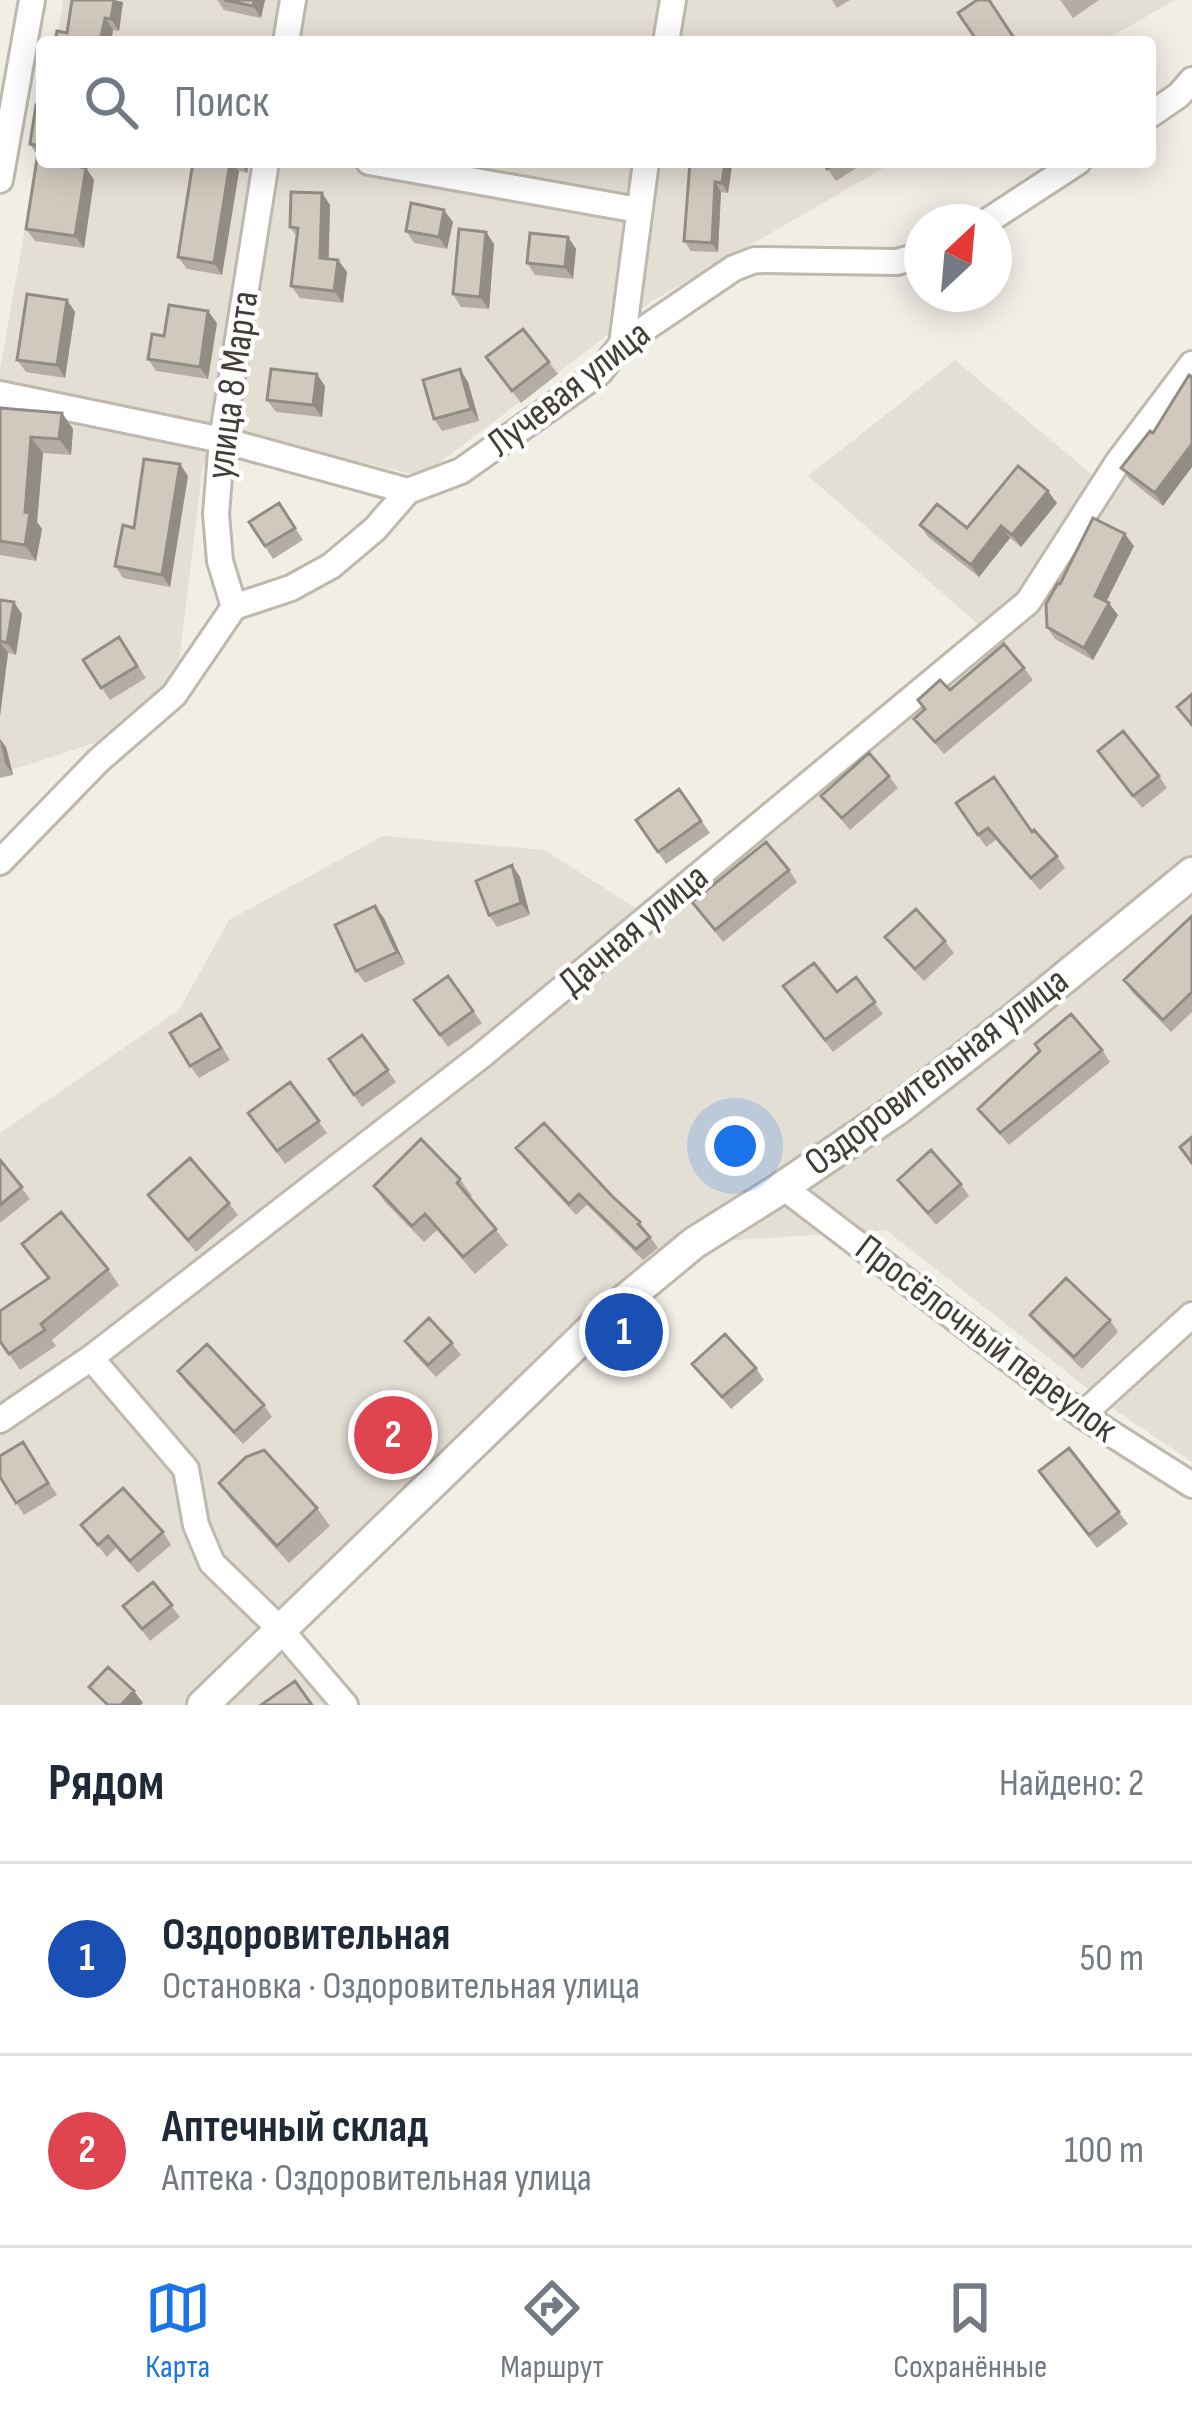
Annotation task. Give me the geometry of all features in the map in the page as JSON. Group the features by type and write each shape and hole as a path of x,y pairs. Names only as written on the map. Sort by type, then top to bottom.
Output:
{"street":[{"path":"0,181 12,39 32,0"},
{"path":"287,36 293,0"},
{"path":"667,36 673,0"},
{"path":"1156,111 1192,80"},
{"name":"улица 8 Марта","path":"234,607 218,538 222,440 265,168"},
{"path":"403,168 638,210"},
{"path":"622,344 645,168"},
{"path":"1012,205 1069,168"},
{"name":"Лучевая улица","path":"408,491 461,471 599,373 622,344 734,268 755,260 904,260"},
{"name":"Дачная улица","path":"0,1420 91,1358 481,1056 1028,602 1118,462 1192,364"},
{"path":"0,394 222,440 408,491 375,529 331,566 291,588 234,607 174,695 98,760 0,862"},
{"name":"Оздоровительная улица","path":"203,1705 602,1319 694,1243 899,1108 1192,873"},
{"name":"Просёлочный переулок","path":"783,1187 1082,1415 1192,1485"},
{"path":"1082,1415 1192,1315"},
{"path":"91,1358 186,1469 196,1525 212,1563 280,1630 345,1705"}],"shaded area":[{"path":"63,0 1175,0 1112,36 58,36"},
{"path":"36,165 884,168 651,302 422,476 259,440 203,465 178,670 106,739 0,774 0,370"},
{"path":"955,360 1095,477 1192,378 1192,1462 1115,1410 886,1230 695,1243 281,1629 345,1705 0,1705 0,1133 179,1010 229,920 383,836 545,850 645,914 993,637 808,476"}],"building":[{"path":"72,0 114,0 101,36 56,36 57,31 67,33"},
{"path":"977,0 989,0 1013,36 974,36 958,13"},
{"path":"36,105 36,145 30,144"},
{"path":"36,165 86,168 75,236 26,229"},
{"path":"192,168 229,168 214,263 178,257"},
{"path":"690,168 724,168 722,183 715,182 712,243 684,241"},
{"path":"291,192 322,193 320,258 338,260 334,291 291,286 298,228 290,227"},
{"path":"411,203 444,210 439,237 406,231"},
{"path":"459,229 486,232 480,297 453,294"},
{"path":"530,233 568,237 565,267 527,263"},
{"path":"27,294 67,300 57,365 17,360"},
{"path":"169,305 208,311 200,367 148,359 152,334 164,336"},
{"path":"523,329 549,362 512,391 486,357"},
{"path":"271,369 317,374 313,405 267,400"},
{"path":"460,369 471,409 434,419 423,380"},
{"path":"1189,375 1192,444 1155,493 1121,468 1153,433"},
{"path":"0,408 62,413 59,439 31,437 25,545 0,541"},
{"path":"144,459 180,464 162,575 115,566 123,525 134,528"},
{"path":"1018,466 1048,491 1012,535 1001,526 971,565 920,525 937,504 967,528"},
{"path":"279,503 295,528 265,546 249,522"},
{"path":"1093,518 1125,534 1095,596 1109,603 1084,648 1047,627 1046,604"},
{"path":"0,600 14,602 7,643 0,641"},
{"path":"119,637 137,666 101,688 83,660"},
{"path":"1004,644 1024,668 935,742 914,719 925,709 918,700 940,680 950,690"},
{"path":"1192,694 1192,725 1177,707"},
{"path":"1123,731 1159,776 1133,796 1098,751"},
{"path":"869,753 889,776 842,818 821,796"},
{"path":"994,777 1032,832 1057,856 1031,878 988,828 978,835 956,803"},
{"path":"679,789 701,821 658,852 636,820"},
{"path":"766,842 789,870 715,930 692,902"},
{"path":"512,865 521,903 489,915 476,881"},
{"path":"375,906 397,952 356,971 335,925"},
{"path":"916,909 945,941 915,969 885,937"},
{"path":"1192,916 1192,992 1163,1020 1124,980"},
{"path":"814,963 837,992 856,977 875,1002 825,1040 783,986"},
{"path":"448,976 473,1011 440,1035 414,1000"},
{"path":"201,1014 221,1048 190,1066 170,1033"},
{"path":"1071,1014 1102,1050 1000,1133 978,1109 1040,1051 1035,1044"},
{"path":"362,1035 388,1070 354,1095 329,1059"},
{"path":"290,1082 319,1121 277,1151 248,1113"},
{"path":"544,1123 640,1222 650,1237 636,1249 579,1194 569,1204 516,1148"},
{"path":"1192,1137 1192,1163 1180,1147"},
{"path":"421,1139 460,1179 457,1183 496,1229 463,1257 425,1214 412,1226 374,1186"},
{"path":"931,1150 961,1184 928,1213 898,1180"},
{"path":"190,1158 229,1203 188,1240 148,1195"},
{"path":"0,1160 22,1187 0,1205"},
{"path":"61,1212 108,1269 41,1324 45,1330 9,1354 0,1341 0,1311 49,1278 22,1244"},
{"path":"1066,1278 1110,1320 1074,1357 1030,1315"},
{"path":"429,1318 452,1343 428,1365 405,1341"},
{"path":"725,1334 756,1368 722,1397 692,1364"},
{"path":"207,1344 264,1405 234,1432 178,1371"},
{"path":"397,1398 421,1426 383,1458 359,1429"},
{"path":"23,1442 48,1483 16,1503 0,1477 0,1456"},
{"path":"1069,1448 1119,1512 1089,1535 1039,1471"},
{"path":"264,1450 317,1508 277,1546 219,1483 246,1457"},
{"path":"123,1488 163,1532 130,1561 108,1536 98,1545 81,1525"},
{"path":"153,1582 172,1605 142,1629 123,1606"},
{"path":"108,1667 134,1691 121,1705 108,1705 89,1687"},
{"path":"295,1681 312,1705 261,1705"}],"place":[{"name":"Оздоровительная","path":"624,1332"},
{"name":"Аптечный склад","path":"393,1435"}]}
